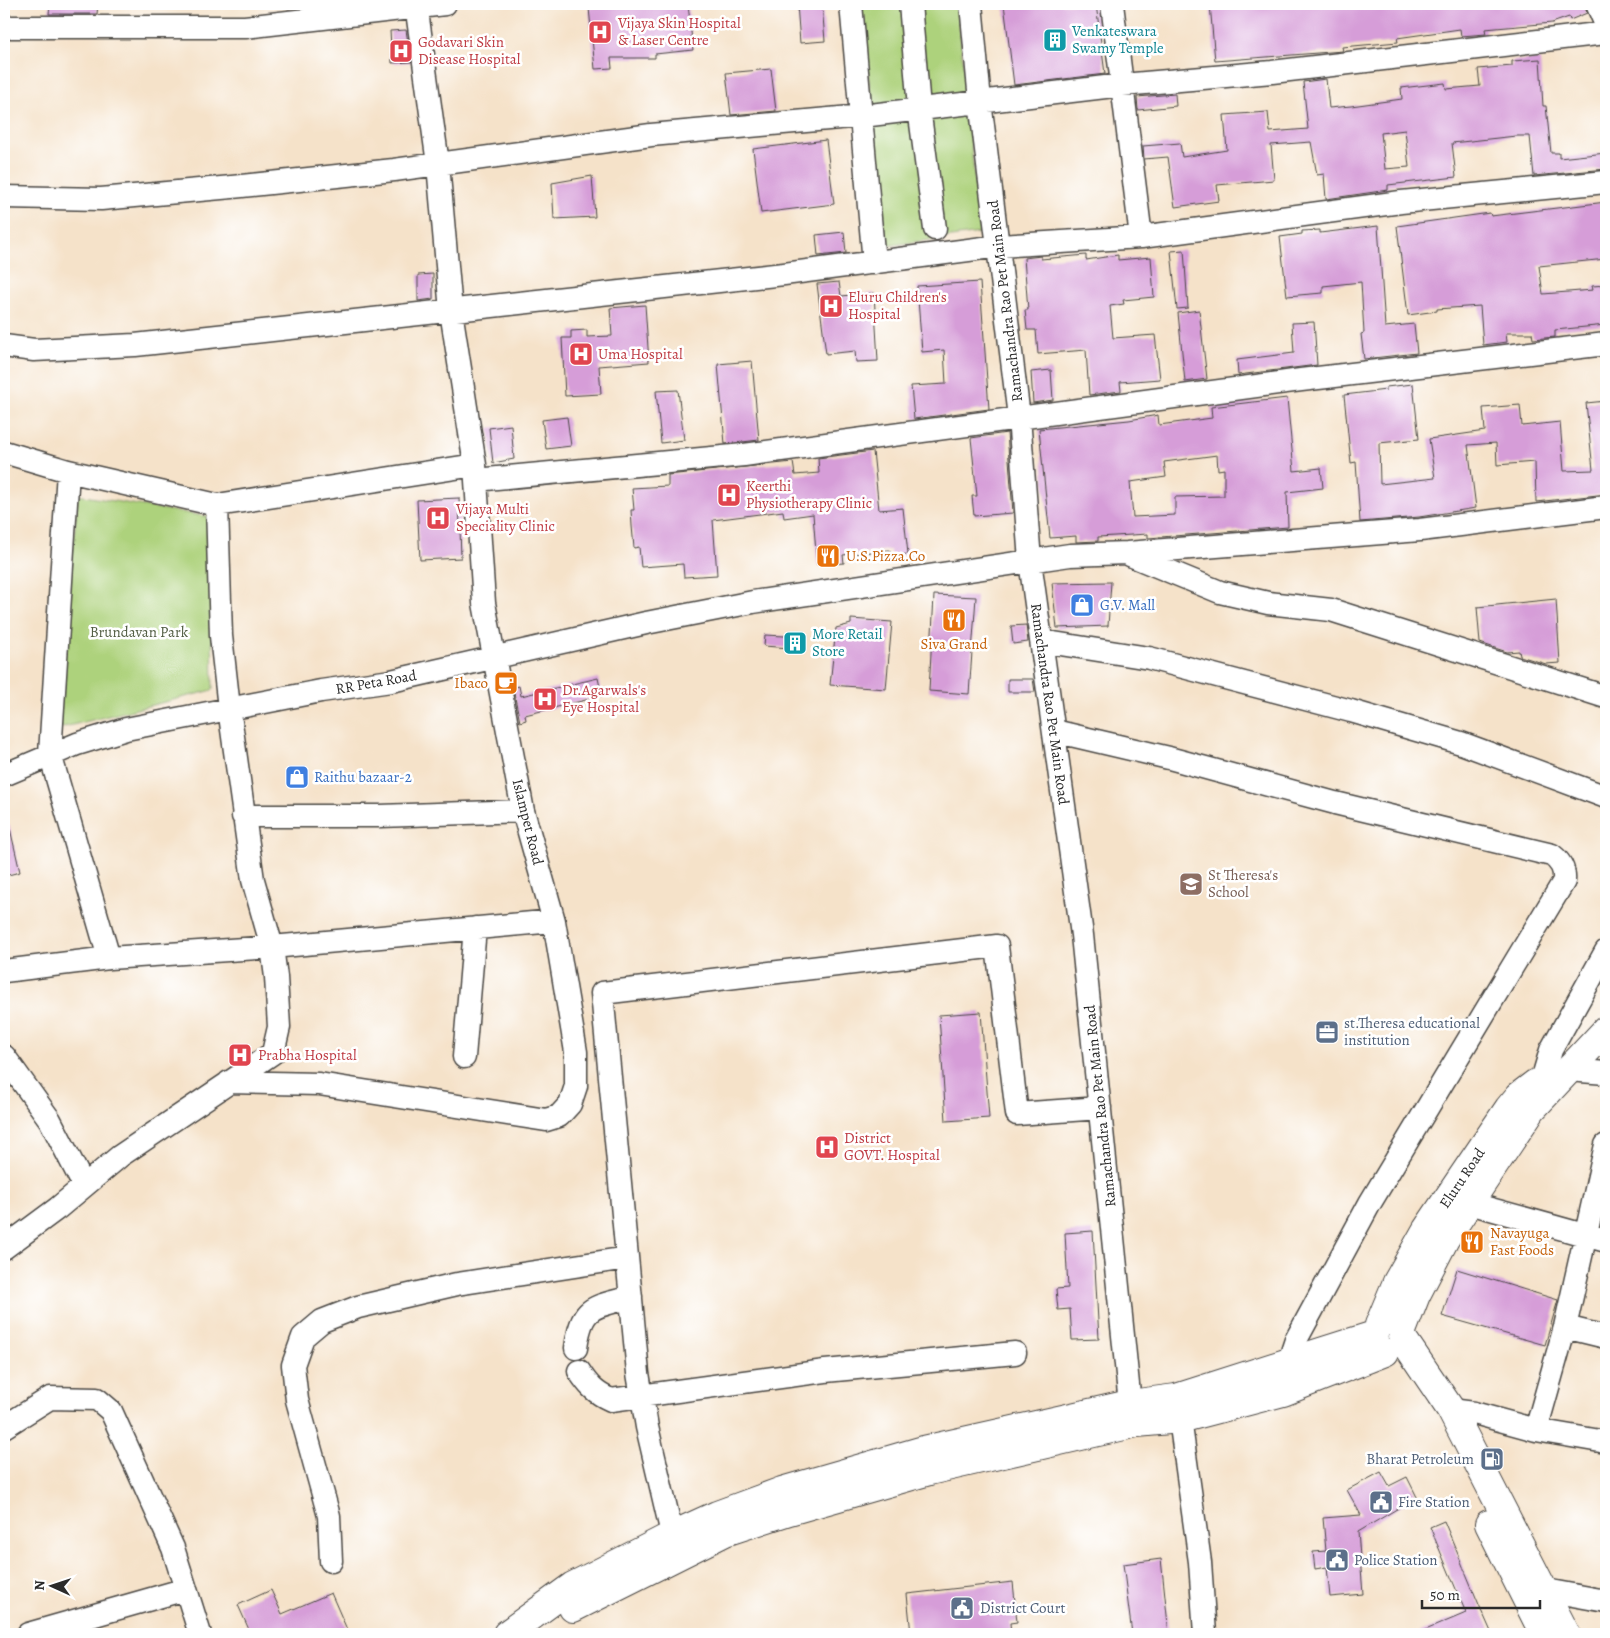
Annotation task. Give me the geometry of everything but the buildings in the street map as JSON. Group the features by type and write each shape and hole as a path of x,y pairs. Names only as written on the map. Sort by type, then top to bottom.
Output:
{"main road":[{"name":"Eluru Road","path":"1389,1339 1397,1282 1427,1229 1525,1102 1606,1030"},
{"name":"Eluru Road","path":"1389,1339 1416,1295 1441,1247 1469,1203 1525,1102"},
{"path":"932,1459 1130,1404 1176,1398 1288,1364 1389,1339"},
{"path":"1389,1339 1451,1410 1536,1594 1544,1634"},
{"path":"537,1634 579,1603 674,1545 717,1515 782,1491 932,1459 1137,1423 1180,1419 1283,1392 1389,1339"},
{"path":"1389,1339 1536,1594 1566,1634"},
{"path":"507,1634 573,1586 674,1545"}],"street":[{"path":"4,27 245,27 416,5 445,4"},
{"path":"851,4 874,263"},
{"path":"910,4 919,108 935,229"},
{"name":"Ramachandra Rao Pet Main Road","path":"971,4 980,101 1019,417 1030,560 1082,934 1130,1404"},
{"path":"1112,4 1141,236"},
{"path":"1597,4 1606,25"},
{"name":"Islampet Road","path":"229,1082 319,1084 546,1120 560,1116 570,1104 576,1086 576,1052 554,921 523,811 484,603 476,472 451,311 438,164 416,5"},
{"path":"4,197 101,199 438,164 651,136 862,116 1122,85 1272,72 1606,33"},
{"path":"4,346 34,350 135,345 874,263 999,246 1141,236 1401,202 1606,182"},
{"path":"4,452 68,471 217,505 476,472 744,455 1019,417 1606,344"},
{"path":"68,471 50,754 109,958"},
{"path":"4,1248 120,1156 273,1053 279,1027 272,947 253,880 229,708 221,636 217,505"},
{"name":"RR Peta Road","path":"4,775 50,754 126,729 229,708 391,681 646,623 753,602 1070,555 1127,553 1420,530 1606,507"},
{"path":"1127,553 1220,592 1268,603 1331,610 1606,697"},
{"path":"1041,641 1149,658 1351,711 1461,744 1606,797"},
{"path":"1054,731 1169,758 1335,803 1552,855 1561,861 1565,873 1564,881 1370,1203 1296,1340 1288,1364"},
{"path":"243,816 380,816 523,811"},
{"path":"4,971 109,958 272,947 554,921"},
{"path":"464,1057 475,928"},
{"path":"674,1545 642,1395 602,993 997,946 1017,1114 1100,1108"},
{"path":"1606,951 1551,1050 1563,1069 1606,1073"},
{"path":"4,1056 50,1120 84,1186"},
{"path":"1536,1430 1565,1327 1596,1239 1606,1144"},
{"path":"1469,1203 1596,1239"},
{"path":"331,1561 329,1516 296,1400 293,1365 303,1337 322,1322 358,1306 457,1284 627,1258"},
{"path":"576,1348 579,1325 590,1309 631,1297"},
{"path":"1565,1327 1606,1337"},
{"path":"579,1371 588,1386 611,1400 825,1372 1015,1353"},
{"path":"4,1427 50,1398 97,1399 111,1411 173,1548 200,1634"},
{"path":"1451,1410 1474,1413 1536,1430 1606,1442"},
{"path":"1180,1419 1200,1562 1205,1634"},
{"path":"28,1634 186,1589"},
{"path":"1536,1594 1606,1601"}],"green space":[{"path":"861,4 957,4 980,233 886,246"},
{"name":"Brundavan Park","path":"78,495 210,517 213,690 56,729"}],"place":[{"name":"Vijaya Skin Hospital & Laser Centre","path":"600,32"},
{"name":"Venkateswara Swamy Temple","path":"1055,40"},
{"name":"Godavari Skin Disease Hospital","path":"401,51"},
{"name":"Eluru Children's Hospital","path":"831,306"},
{"name":"Uma Hospital","path":"581,354"},
{"name":"Keerthi Physiotherapy Clinic","path":"729,495"},
{"name":"Vijaya Multi Speciality Clinic","path":"438,518"},
{"name":"U.S.Pizza.Co","path":"828,556"},
{"name":"G.V. Mall","path":"1082,605"},
{"name":"Siva Grand","path":"954,620"},
{"name":"More Retail Store","path":"795,643"},
{"name":"Ibaco","path":"506,683"},
{"name":"Dr.Agarwals's Eye Hospital","path":"545,699"},
{"name":"Raithu bazaar-2","path":"297,777"},
{"name":"St Theresa's School","path":"1191,884"},
{"name":"st.Theresa educational institution","path":"1327,1032"},
{"name":"Prabha Hospital","path":"240,1055"},
{"name":"District GOVT. Hospital","path":"827,1147"},
{"name":"Navayuga Fast Foods","path":"1472,1242"},
{"name":"Bharat Petroleum","path":"1492,1459"},
{"name":"Fire Station","path":"1381,1502"},
{"name":"Police Station","path":"1337,1560"},
{"name":"District Court","path":"962,1608"}]}
